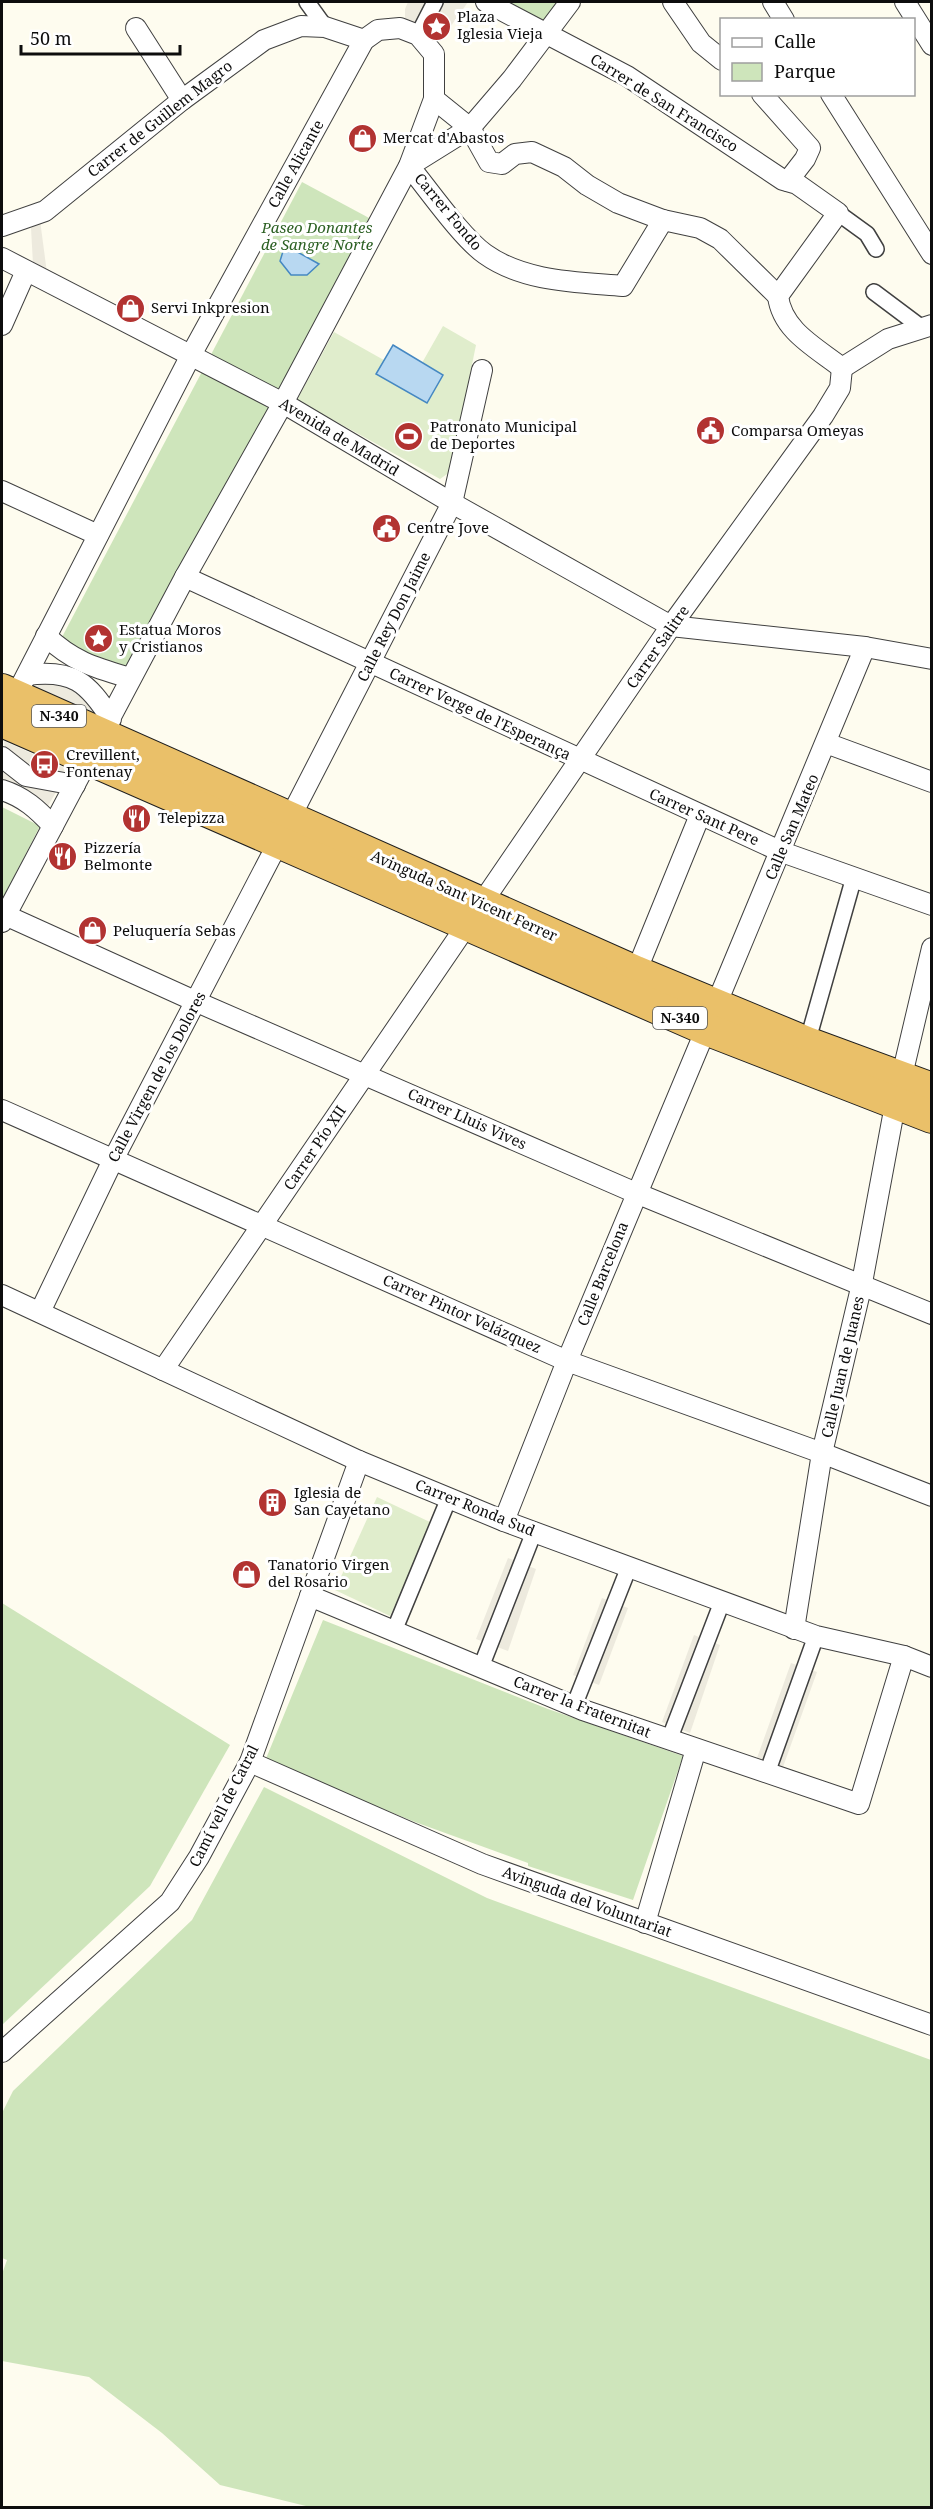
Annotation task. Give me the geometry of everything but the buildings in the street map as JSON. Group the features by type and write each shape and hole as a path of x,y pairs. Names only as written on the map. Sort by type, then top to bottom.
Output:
{"highway":[{"name":"Avinguda Sant Vicent Ferrer","path":"8,704 94,750 711,1017 898,1092 932,1089"},
{"name":"Avinguda Sant Vicent Ferrer","path":"475,915 636,972 711,1017 807,1043 898,1092 932,1118"}],"street":[{"path":"3,919 130,678 283,403 409,166 434,99 434,54 409,31 378,30 364,40 325,27 308,2"},
{"path":"409,31 435,2"},
{"name":"Carrer de San Francisco","path":"486,2 627,76 788,181 797,184 838,213"},
{"path":"409,166 470,128 512,79 544,33 570,2"},
{"path":"674,2 701,43 720,58"},
{"path":"773,2 783,18"},
{"path":"904,2 914,18"},
{"path":"915,19 932,45"},
{"name":"Carrer de Guillem Magro","path":"2,226 45,211 182,100 264,40 301,26 325,27"},
{"path":"136,28 182,100"},
{"name":"Calle Alicante","path":"8,704 46,636 191,355 364,40"},
{"path":"766,96 810,148 805,159 788,181"},
{"path":"832,96 932,254"},
{"path":"434,99 470,128 489,162 502,164 515,154 532,152 564,167 602,195 663,220 687,223 711,234 778,296 782,312 794,330 843,368 874,346 927,326"},
{"name":"Carrer Fondo","path":"409,166 476,247 499,262 529,274 572,282 623,286 663,220"},
{"path":"778,296 838,213 867,234 876,249"},
{"name":"Avenida de Madrid","path":"2,258 283,403 452,503 671,626"},
{"path":"2,325 26,271"},
{"path":"874,292 927,326"},
{"name":"Carrer Salitre","path":"475,915 671,626 829,407 840,388 843,368"},
{"name":"Calle Rey Don Jaime","path":"284,832 452,503 482,370"},
{"path":"2,491 98,534"},
{"name":"Carrer Verge de l'Esperança","path":"185,577 580,761"},
{"path":"671,626 865,647 932,659"},
{"path":"46,636 65,654 85,664 130,678"},
{"name":"Calle San Mateo","path":"711,1017 782,852 865,647"},
{"path":"8,704 50,672 77,679 96,694 94,750"},
{"path":"826,743 932,782"},
{"path":"2,757 26,776 94,750"},
{"name":"Carrer Sant Pere","path":"580,761 782,852 932,905"},
{"path":"2,790 16,794 36,807 53,826"},
{"path":"636,972 700,815"},
{"name":"Calle Virgen de los Dolores","path":"40,1312 113,1160 284,832"},
{"path":"807,1043 854,877"},
{"name":"Carrer Pío XII","path":"163,1370 475,915"},
{"name":"Carrer Lluis Vives","path":"3,919 636,1193 861,1288 932,1314"},
{"name":"Calle Juan de Juanes","path":"794,1629 822,1453 861,1288 898,1092 932,948"},
{"name":"Calle Barcelona","path":"504,1521 636,1193 711,1017"},
{"name":"Carrer Pintor Velázquez","path":"2,1110 567,1361 822,1453 932,1496"},
{"name":"Carrer Ronda Sud","path":"2,1295 359,1461 504,1521 794,1629 904,1656 932,1667"},
{"name":"Camí vell de Catral","path":"2,2052 170,1902 199,1857 250,1762 359,1461"},
{"path":"394,1631 449,1498"},
{"path":"481,1667 534,1532"},
{"path":"573,1706 629,1567"},
{"name":"Carrer la Fraternitat","path":"310,1596 573,1706 859,1804 904,1656"},
{"path":"669,1740 722,1602"},
{"path":"767,1773 816,1636"},
{"path":"645,1923 696,1749"},
{"name":"Avinguda del Voluntariat","path":"250,1762 482,1864 932,2025"}],"green space":[{"path":"492,2 560,2 541,27"},
{"name":"Paseo Donantes de Sangre Norte","path":"302,182 371,219 126,674 61,639"},
{"name":"Patronato Municipal de Deportes","path":"443,326 476,345 450,472 440,479 297,400 334,332 414,377"},
{"path":"2,807 40,826 2,900"},
{"path":"377,1497 432,1523 390,1616 335,1590"},
{"path":"2,1603 230,1745 150,1886 2,2025"},
{"path":"323,1620 548,1709 683,1756 633,1900 528,1866 528,1863 415,1822 265,1761"},
{"path":"264,1787 487,1898 931,2060 931,2507 310,2507 220,2485 162,2433 89,2377 2,2361 2,2274 7,2260 2,2258 2,2113 13,2091 192,1920"}],"shaded area":[{"name":"Plaza Iglesia Vieja","path":"408,2 468,2 443,37 405,19"},
{"path":"40,220 47,273 33,264 31,228"},
{"path":"45,681 73,685 97,710 95,714 35,687"},
{"path":"4,741 67,769 59,774 35,774 5,751"},
{"path":"2,766 59,787 45,811 2,782"},
{"path":"508,1558 536,1569 508,1651 476,1639"},
{"path":"602,1598 628,1608 599,1685 573,1675"},
{"path":"694,1635 720,1645 690,1733 662,1722"},
{"path":"791,1663 817,1672 783,1767 757,1758"}],"water":[{"path":"285,245 319,264 307,275 291,275 280,261"},
{"path":"393,345 443,375 427,403 376,374"}],"place":[{"name":"Plaza Iglesia Vieja","path":"436,26"},
{"name":"Mercat d'Abastos","path":"362,138"},
{"name":"Servi Inkpresion","path":"130,308"},
{"name":"Comparsa Omeyas","path":"710,431"},
{"name":"Patronato Municipal de Deportes","path":"409,436"},
{"name":"Centre Jove","path":"386,528"},
{"name":"Estatua Moros y Cristianos","path":"98,639"},
{"name":"Crevillent, Fontenay","path":"45,764"},
{"name":"Telepizza","path":"137,818"},
{"name":"Pizzería Belmonte","path":"63,857"},
{"name":"Peluquería Sebas","path":"92,931"},
{"name":"Iglesia de San Cayetano","path":"273,1502"},
{"name":"Tanatorio Virgen del Rosario","path":"247,1574"}]}
